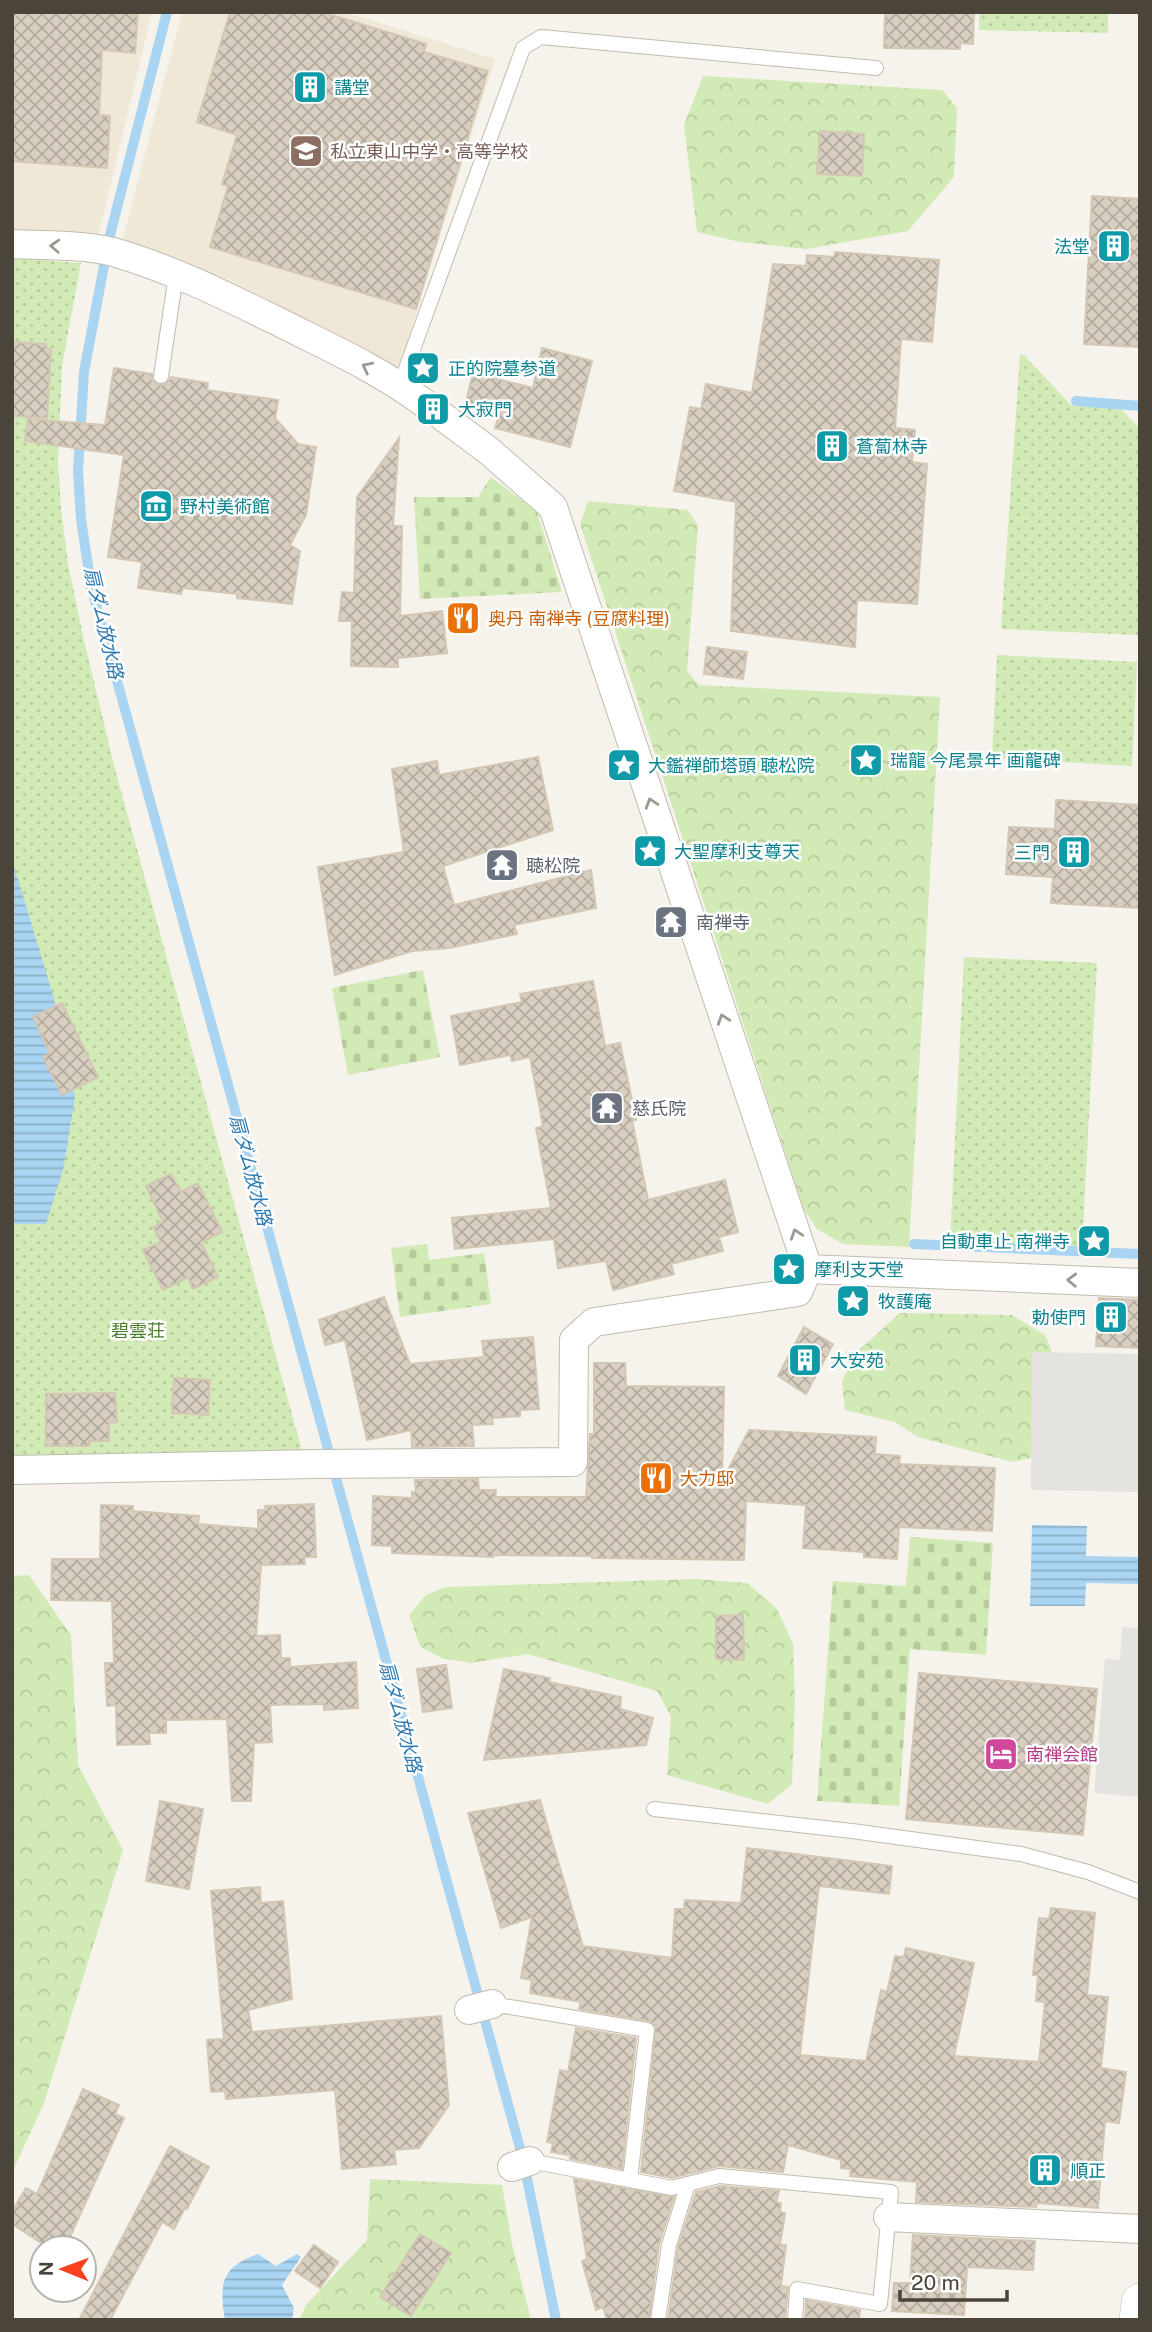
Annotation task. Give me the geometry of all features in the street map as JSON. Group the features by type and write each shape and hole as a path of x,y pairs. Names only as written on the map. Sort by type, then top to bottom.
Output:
{"street":[{"path":"12,244 105,251 176,275 245,305 400,386 489,451 553,507 808,1269 797,1292 594,1322 574,1340 573,1462 12,1470"},
{"path":"808,1269 1140,1283"},
{"path":"888,2217 1140,2229"},
{"path":"1138,2320 1140,2302"}],"lane":[{"path":"400,386 523,48 541,37 876,68"},
{"path":"162,376 176,275"},
{"path":"654,1809 852,1831 1021,1854 1088,1872 1140,1892"},
{"path":"481,2007 647,2031 630,2180"},
{"path":"521,2164 672,2188 719,2175 891,2192 880,2304 797,2289 795,2320"},
{"path":"658,2320 669,2245 688,2184"}],"shaded area":[{"path":"12,12 152,12 98,237 12,232"},
{"name":"私立東山中学・高等学校","path":"182,12 345,12 495,59 399,369 232,281 122,242"},
{"path":"1032,1352 1140,1354 1140,1492 1031,1490"},
{"path":"1122,1627 1140,1628 1140,1797 1094,1793 1105,1659 1120,1660"}],"green space":[{"path":"979,12 1108,12 1108,33 979,30"},
{"path":"703,76 942,90 957,108 954,177 908,231 806,249 740,242 697,232 684,125"},
{"name":"碧雲荘","path":"12,258 81,263 62,366 58,462 68,564 115,769 302,1451 12,1461"},
{"path":"1020,355 1024,355 1071,405 1121,409 1140,429 1139,635 1001,629"},
{"path":"491,477 537,512 562,592 420,599 414,497 478,497"},
{"path":"588,501 688,510 698,526 687,671 699,685 940,697 909,1247 843,1244 817,1229 804,1210 580,524"},
{"path":"997,655 1137,662 1132,766 992,758"},
{"path":"964,957 1097,963 1082,1248 950,1241"},
{"path":"423,970 440,1057 348,1075 332,988"},
{"path":"427,1244 429,1260 484,1253 491,1304 400,1317 391,1248"},
{"path":"900,1313 1012,1315 1045,1335 1064,1381 1047,1454 1013,1462 918,1437 895,1422 845,1410 842,1381 858,1351"},
{"path":"910,1537 993,1543 986,1655 910,1649 899,1806 817,1801 833,1581 906,1586"},
{"path":"29,1575 71,1635 78,1765 123,1850 44,2103 12,2173 12,1576"},
{"path":"695,1579 747,1583 777,1609 793,1644 795,1700 792,1784 768,1804 667,1775 671,1717 657,1691 528,1654 471,1663 441,1658 420,1646 409,1615 426,1595 445,1587"},
{"path":"370,2179 502,2185 512,2244 531,2320 299,2320 306,2305 367,2240"}],"water":[{"path":"12,859 54,999 75,1097 64,1166 46,1224 12,1224"},
{"path":"1032,1525 1087,1526 1086,1556 1140,1557 1140,1584 1086,1583 1085,1606 1030,1606"},
{"path":"258,2254 276,2266 297,2254 301,2257 282,2285 294,2308 292,2320 225,2320 222,2296 225,2278 236,2265"}],"building":[{"path":"12,12 138,12 135,53 102,50 99,115 110,116 107,168 12,161"},
{"name":"私立東山中学・高等学校","path":"230,12 322,12 426,44 424,52 488,71 416,309 210,247 228,186 222,184 237,135 197,122"},
{"path":"885,12 974,12 973,44 960,43 960,49 884,48"},
{"path":"820,131 864,134 862,176 817,174"},
{"name":"法堂","path":"1092,196 1140,199 1140,347 1084,344"},
{"name":"蒼蔔林寺","path":"835,252 939,260 932,342 901,339 895,428 915,430 912,462 927,464 917,604 857,600 855,647 731,631 736,502 674,491 690,407 701,409 706,384 752,393 773,264 806,266 807,255 834,257"},
{"path":"12,342 46,344 46,348 51,349 47,418 12,416"},
{"path":"542,348 592,361 570,447 495,428 499,415 465,406 473,373 533,388"},
{"path":"114,368 152,374 152,380 159,385 165,385 171,377 208,383 207,390 278,400 275,418 298,444 316,447 306,515 290,545 300,551 292,604 183,588 181,594 138,588 142,562 108,557 124,455 25,441 28,419 105,425"},
{"path":"399,438 393,526 402,526 400,616 442,611 447,653 398,658 398,667 351,666 352,621 339,621 342,592 354,593 357,497"},
{"path":"707,647 747,652 743,679 704,674"},
{"name":"聴松院","path":"538,757 553,830 443,866 454,905 591,870 596,908 514,925 517,934 449,948 412,951 335,975 318,867 404,852 392,769 437,761 439,775"},
{"name":"三門","path":"1056,800 1140,805 1140,908 1051,903 1053,877 1006,874 1009,827 1055,829"},
{"path":"593,981 605,1046 620,1043 636,1120 632,1120 648,1200 725,1180 738,1232 719,1237 723,1251 671,1264 674,1274 613,1290 606,1261 558,1268 554,1239 455,1249 452,1220 551,1208 536,1128 543,1126 530,1057 512,1061 510,1055 460,1065 451,1016 522,1002 520,994"},
{"path":"62,1003 98,1077 62,1095 43,1057 50,1053 33,1017"},
{"path":"171,1174 181,1192 198,1183 222,1232 201,1242 218,1277 193,1289 188,1277 163,1290 143,1250 161,1242 153,1227 163,1222 146,1186"},
{"path":"384,1297 410,1364 484,1357 482,1341 533,1337 539,1409 520,1410 520,1416 492,1418 493,1424 472,1425 474,1446 412,1447 411,1430 367,1440 345,1340 325,1345 319,1320"},
{"name":"勅使門","path":"1099,1298 1140,1300 1140,1348 1096,1346"},
{"name":"大安苑","path":"804,1327 833,1344 806,1394 778,1376"},
{"path":"594,1363 625,1363 626,1386 724,1387 722,1481 749,1430 876,1437 875,1454 900,1456 899,1464 995,1468 992,1531 899,1527 897,1559 864,1557 864,1552 803,1548 806,1505 746,1501 744,1560 392,1553 392,1546 372,1545 373,1496 412,1498 412,1492 416,1492 415,1480 478,1479 479,1490 496,1490 495,1497 586,1497 590,1434 594,1434"},
{"path":"174,1378 210,1380 208,1415 172,1413"},
{"path":"115,1393 117,1422 109,1423 109,1441 89,1441 89,1446 46,1446 46,1394"},
{"path":"314,1504 316,1557 304,1557 305,1564 261,1565 256,1636 280,1635 281,1658 290,1658 290,1667 356,1662 358,1708 324,1710 324,1704 270,1705 272,1742 254,1743 251,1801 232,1801 227,1719 166,1720 166,1733 149,1733 150,1744 117,1745 116,1705 107,1706 105,1663 114,1663 112,1601 51,1600 52,1559 100,1559 101,1505 133,1506 133,1511 199,1516 198,1524 258,1529 258,1510 266,1510 265,1506"},
{"path":"743,1615 744,1660 716,1659 716,1616"},
{"path":"446,1665 452,1708 423,1712 417,1669"},
{"path":"504,1669 550,1678 549,1682 621,1697 620,1709 653,1718 646,1745 484,1760"},
{"name":"南禅会館","path":"919,1673 1097,1689 1083,1835 906,1819"},
{"path":"540,1800 583,1946 672,1958 675,1909 684,1909 685,1900 741,1903 747,1848 892,1866 889,1894 819,1886 800,2055 866,2061 881,1990 887,1992 895,1956 904,1957 906,1948 974,1963 954,2056 1039,2062 1045,2002 1036,2001 1038,1975 1033,1975 1039,1918 1049,1919 1051,1908 1095,1913 1087,1995 1108,1997 1101,2068 1126,2072 1119,2123 1105,2121 1098,2208 1037,2203 1036,2207 916,2202 917,2182 850,2176 851,2169 841,2168 841,2160 788,2145 783,2172 719,2166 672,2178 641,2172 656,2026 649,2021 579,2009 581,2002 530,1993 532,1980 521,1978 532,1917 501,1928 468,1813"},
{"path":"160,1801 203,1809 189,1889 146,1881"},
{"path":"260,1887 261,1903 283,1901 292,1999 248,2010 252,2032 441,2016 449,2105 419,2148 394,2150 396,2164 342,2169 335,2090 226,2099 225,2091 211,2092 207,2040 224,2039 211,1891"},
{"path":"576,2028 636,2038 622,2169 570,2159 570,2155 551,2152 553,2143 547,2142 560,2070 568,2072"},
{"path":"83,2089 119,2105 115,2114 124,2118 71,2234 28,2234 12,2224 12,2211 26,2188 37,2194"},
{"path":"170,2146 209,2167 174,2229 162,2222 110,2320 79,2320 87,2304 98,2304 98,2284"},
{"path":"574,2179 674,2197 659,2244 649,2320 607,2320 603,2307 596,2310 582,2261 587,2259"},
{"path":"720,2186 779,2191 776,2202 781,2203 780,2212 785,2213 780,2245 786,2245 781,2286 788,2287 785,2320 668,2320 678,2247 696,2192"},
{"path":"420,2234 451,2253 411,2316 380,2297"},
{"path":"913,2235 1035,2241 1033,2270 967,2267 964,2315 892,2311 894,2283 910,2283"},
{"path":"314,2245 338,2262 320,2288 295,2271"},
{"path":"806,2300 860,2310 859,2320 805,2320"}],"waterway":[{"name":"扇ダム放水路","path":"167,12 109,239 84,372 78,471 81,519 91,586 523,2159 556,2320"},
{"path":"1076,401 1140,406"},
{"path":"914,1244 1140,1254"}],"place":[{"name":"講堂","path":"310,87"},
{"name":"私立東山中学・高等学校","path":"306,151"},
{"name":"法堂","path":"1114,246"},
{"name":"正的院墓参道","path":"423,368"},
{"name":"大寂門","path":"433,409"},
{"name":"蒼蔔林寺","path":"832,446"},
{"name":"野村美術館","path":"156,506"},
{"name":"奥丹 南禅寺 (豆腐料理)","path":"463,618"},
{"name":"瑞龍 今尾景年 画龍碑","path":"866,760"},
{"name":"大鑑禅師塔頭 聴松院","path":"624,765"},
{"name":"大聖摩利支尊天","path":"650,851"},
{"name":"三門","path":"1074,852"},
{"name":"聴松院","path":"502,865"},
{"name":"南禅寺","path":"671,922"},
{"name":"慈氏院","path":"607,1108"},
{"name":"自動車止 南禅寺","path":"1094,1241"},
{"name":"摩利支天堂","path":"789,1269"},
{"name":"牧護庵","path":"853,1301"},
{"name":"勅使門","path":"1111,1317"},
{"name":"大安苑","path":"805,1360"},
{"name":"大力邸","path":"656,1478"},
{"name":"南禅会館","path":"1001,1754"},
{"name":"順正","path":"1045,2170"}]}
